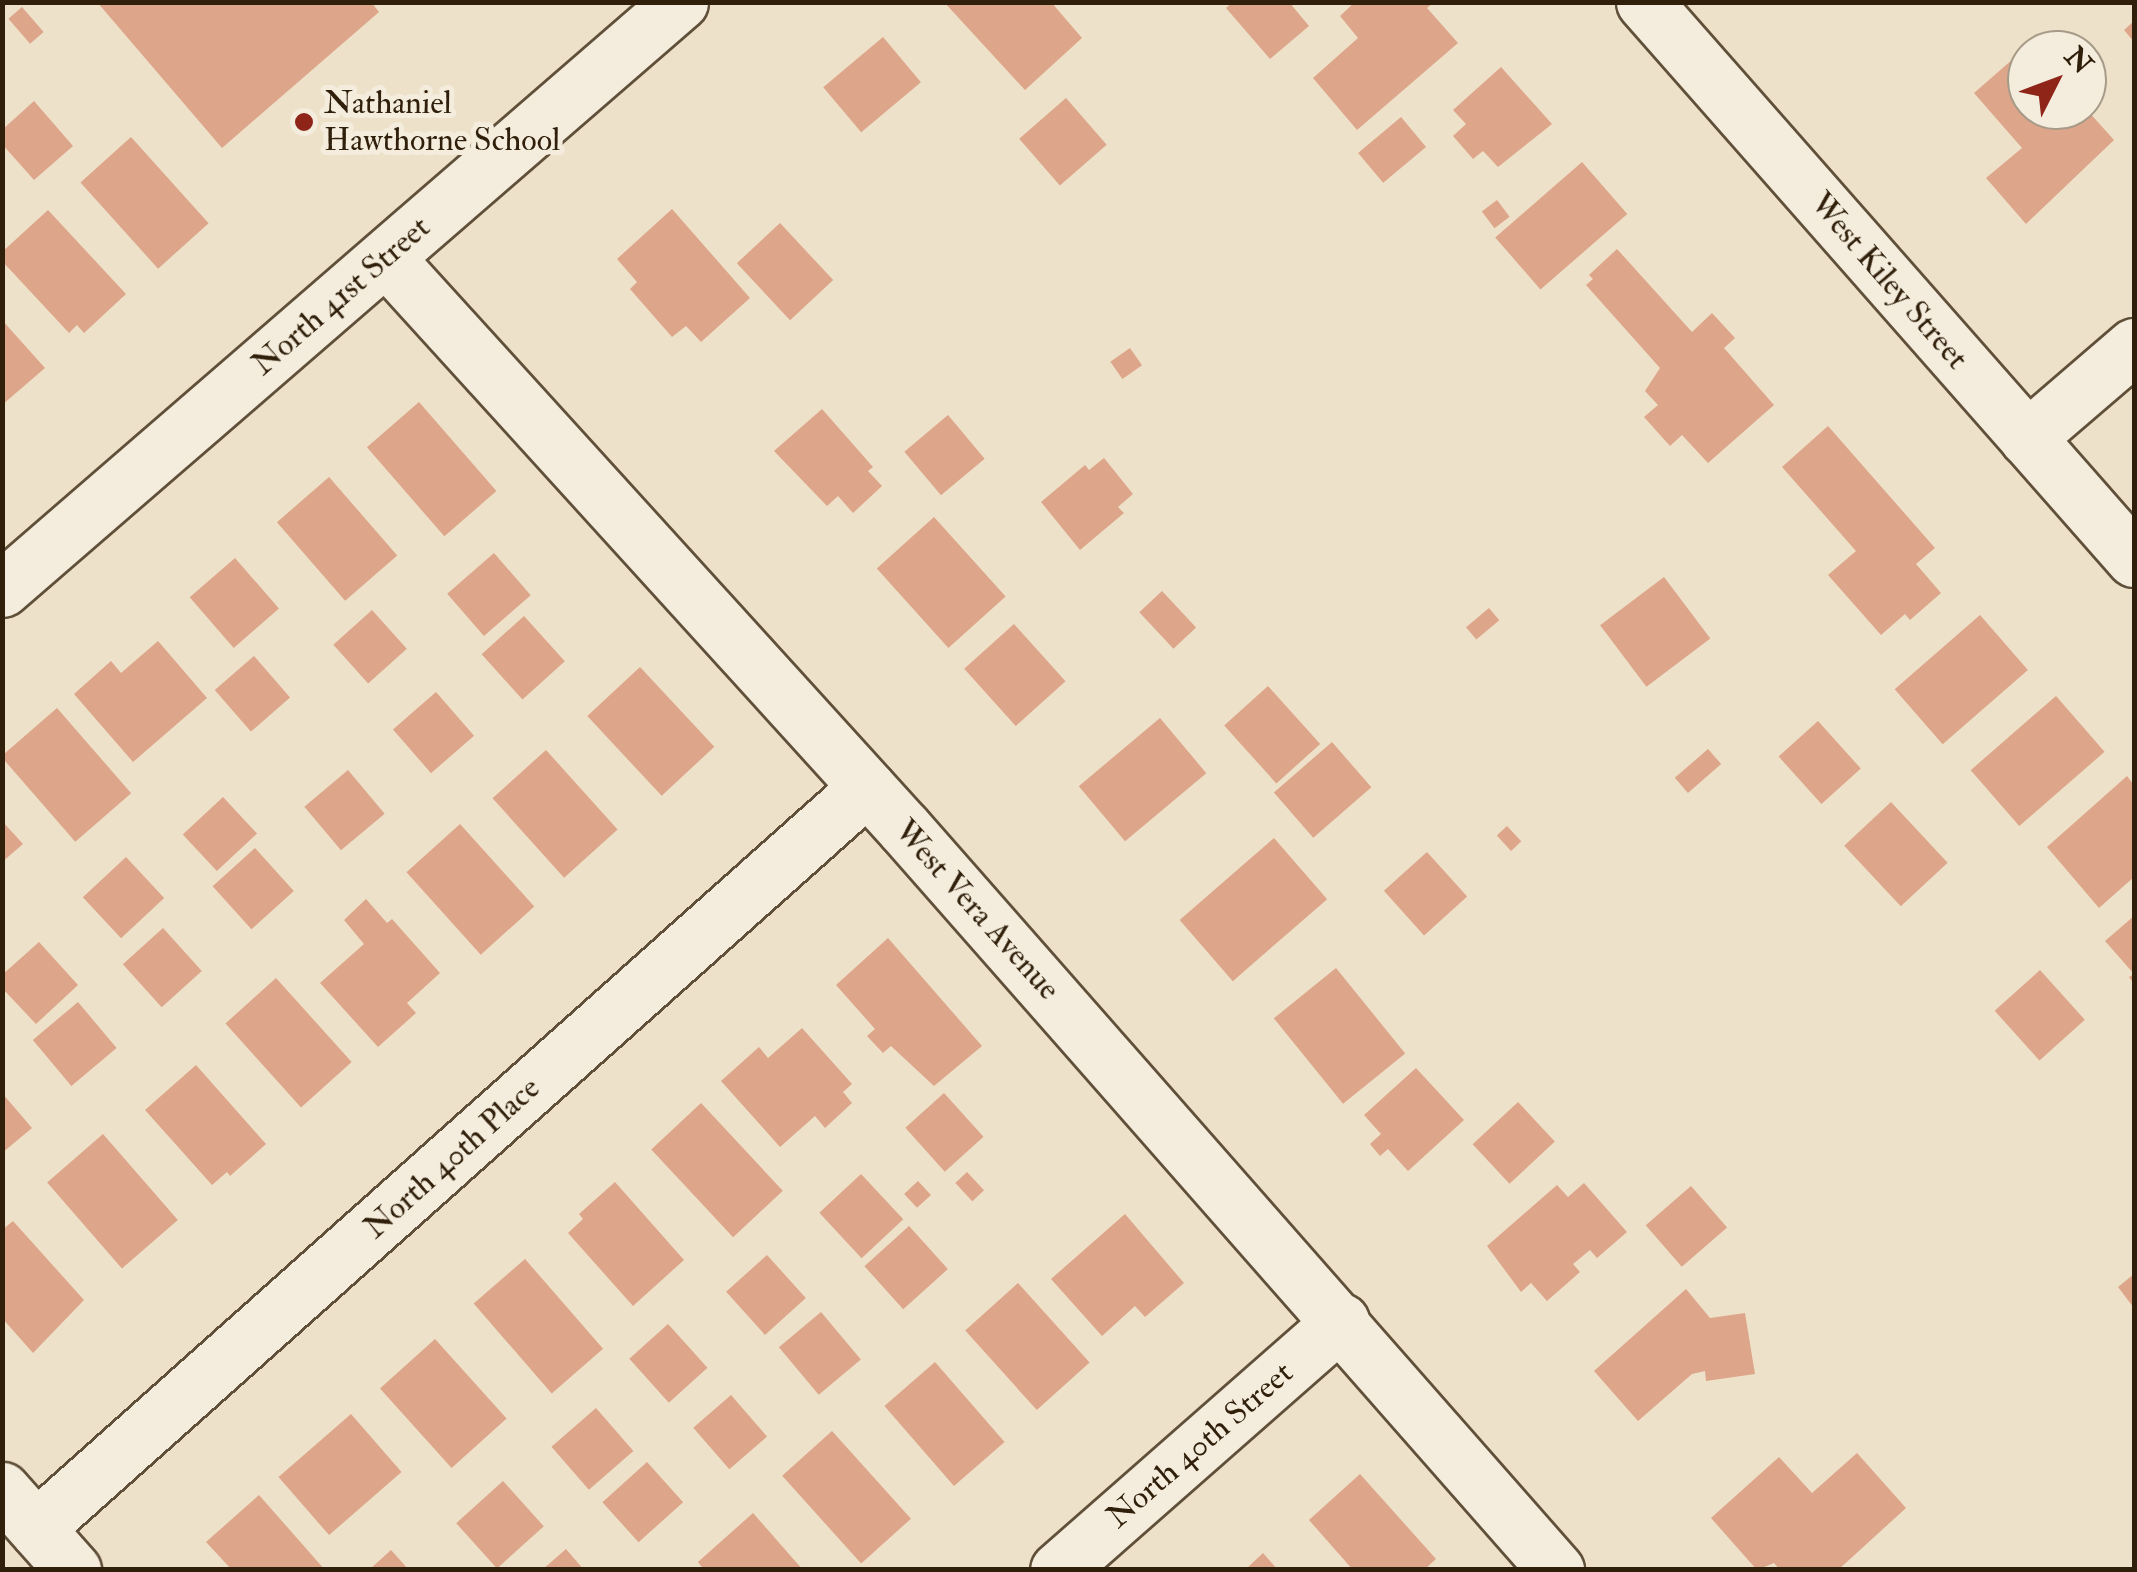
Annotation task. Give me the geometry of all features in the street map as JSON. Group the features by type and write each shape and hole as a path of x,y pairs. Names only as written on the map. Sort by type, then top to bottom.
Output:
{"street":[{"name":"North 41st Street","path":"2,589 680,2"},
{"name":"West Kiley Street","path":"1644,2 2134,560"},
{"name":"West Vera Avenue","path":"387,259 867,788 1342,1321 1556,1570"},
{"path":"2027,438 2134,346"},
{"name":"North 40th Place","path":"20,1509 867,788"},
{"name":"North 40th Street","path":"1058,1570 1342,1321"},
{"path":"20,1509 72,1570"}],"building":[{"path":"97,2 371,2 379,12 222,148"},
{"path":"944,2 1051,2 1082,38 1025,90"},
{"path":"1233,2 1289,2 1309,26 1270,59 1226,8"},
{"path":"1355,2 1434,2 1427,8 1458,43 1357,130 1313,78 1358,38 1340,16"},
{"path":"22,7 44,32 30,44 8,19"},
{"path":"2134,21 2134,42 2124,30"},
{"path":"883,37 921,82 861,132 823,87"},
{"path":"2007,64 2007,130 2105,130 2114,140 2026,224 1986,178 2022,148 1974,93"},
{"path":"1501,67 1552,124 1498,167 1483,151 1473,159 1453,136 1466,124 1453,110"},
{"path":"1066,98 1107,145 1060,185 1019,139"},
{"path":"34,101 73,146 34,180 2,144 2,130"},
{"path":"1401,117 1426,147 1383,183 1358,153"},
{"path":"131,137 209,223 158,269 80,183"},
{"path":"1582,162 1627,214 1540,290 1495,237"},
{"path":"1497,200 1510,217 1494,228 1482,211"},
{"path":"672,209 750,298 701,342 686,326 672,337 630,289 637,282 617,259"},
{"path":"48,210 126,294 84,333 77,325 69,333 2,261 2,252"},
{"path":"780,223 833,280 790,320 737,263"},
{"path":"1617,249 1692,332 1712,313 1735,338 1724,348 1774,405 1708,463 1682,435 1670,446 1644,417 1658,405 1645,391 1660,368 1586,285 1593,279 1589,275"},
{"path":"2,320 45,368 2,405"},
{"path":"1130,348 1142,365 1122,379 1110,362"},
{"path":"419,402 496,491 444,536 367,447"},
{"path":"822,409 873,467 868,471 882,486 853,513 838,496 827,506 774,451"},
{"path":"948,415 985,459 941,495 904,452"},
{"path":"1828,426 1935,548 1916,564 1941,593 1910,620 1905,614 1881,635 1828,575 1856,551 1782,467"},
{"path":"1104,458 1133,494 1118,507 1124,513 1080,550 1041,502 1085,465 1089,470"},
{"path":"329,477 397,555 345,601 277,522"},
{"path":"934,517 1006,597 948,648 877,569"},
{"path":"494,553 531,595 484,636 447,594"},
{"path":"235,558 279,609 234,648 190,597"},
{"path":"1664,577 1710,638 1646,687 1600,625"},
{"path":"1162,591 1196,628 1173,649 1139,612"},
{"path":"1489,608 1499,620 1476,640 1466,627"},
{"path":"372,610 407,649 368,683 333,645"},
{"path":"1980,615 2028,670 1943,744 1895,689"},
{"path":"524,616 565,661 522,699 482,654"},
{"path":"1014,624 1066,681 1016,726 964,669"},
{"path":"158,641 207,698 133,762 74,694 111,661 121,673"},
{"path":"254,656 290,698 251,732 215,690"},
{"path":"640,667 714,747 662,796 587,716"},
{"path":"1268,686 1320,744 1276,783 1224,725"},
{"path":"436,692 474,736 431,773 393,729"},
{"path":"2056,696 2105,752 2019,826 1971,770"},
{"path":"57,708 131,793 75,842 2,758"},
{"path":"1160,718 1206,773 1125,841 1079,786"},
{"path":"1818,721 1861,769 1821,804 1779,756"},
{"path":"1332,742 1371,787 1313,838 1274,793"},
{"path":"1708,749 1721,764 1688,793 1675,778"},
{"path":"546,750 618,830 564,878 492,798"},
{"path":"348,770 385,814 341,850 304,807"},
{"path":"2127,776 2134,785 2134,877 2099,908 2047,847"},
{"path":"223,797 257,834 217,871 183,835"},
{"path":"1891,802 1948,863 1901,906 1844,846"},
{"path":"2,821 23,844 2,862"},
{"path":"460,824 534,906 481,955 406,872"},
{"path":"1507,826 1521,841 1511,851 1497,836"},
{"path":"1274,838 1327,899 1233,981 1180,920"},
{"path":"255,848 294,891 251,929 213,886"},
{"path":"1427,852 1467,897 1424,935 1384,891"},
{"path":"126,857 164,898 121,938 83,897"},
{"path":"366,899 387,923 392,919 440,973 407,1003 416,1013 378,1047 320,983 364,944 344,920"},
{"path":"2134,916 2134,974 2105,941"},
{"path":"163,928 202,971 162,1007 123,964"},
{"path":"888,938 982,1046 934,1086 891,1046 883,1053 867,1036 875,1029 836,985"},
{"path":"39,942 78,985 36,1024 2,988 2,975"},
{"path":"1336,968 1405,1053 1343,1104 1274,1018"},
{"path":"2040,970 2085,1020 2039,1061 1995,1011"},
{"path":"276,978 352,1062 301,1107 225,1024"},
{"path":"78,1002 117,1048 71,1086 33,1040"},
{"path":"802,1028 852,1084 843,1092 852,1103 825,1128 815,1116 780,1147 721,1081 759,1047 768,1058"},
{"path":"196,1065 266,1144 230,1176 227,1172 212,1185 145,1110"},
{"path":"1416,1068 1464,1120 1408,1171 1388,1149 1380,1156 1370,1144 1381,1134 1364,1115"},
{"path":"2,1093 32,1128 2,1153"},
{"path":"944,1093 983,1137 945,1172 905,1128"},
{"path":"1518,1102 1555,1141 1509,1184 1473,1144"},
{"path":"701,1103 783,1191 733,1237 651,1149"},
{"path":"103,1134 178,1220 122,1269 47,1183"},
{"path":"967,1172 984,1190 972,1201 955,1183"},
{"path":"861,1174 903,1219 862,1258 819,1213"},
{"path":"918,1181 931,1195 917,1208 904,1194"},
{"path":"615,1182 684,1260 633,1306 568,1233 583,1219 579,1214"},
{"path":"1584,1183 1627,1232 1597,1258 1590,1250 1573,1264 1580,1272 1547,1301 1531,1283 1521,1292 1487,1246 1557,1185 1568,1197"},
{"path":"1691,1186 1727,1228 1682,1267 1646,1225"},
{"path":"1125,1214 1184,1283 1145,1317 1135,1306 1102,1336 1051,1279"},
{"path":"13,1221 84,1300 33,1353 2,1318 2,1230"},
{"path":"909,1226 948,1269 903,1309 864,1266"},
{"path":"767,1255 806,1298 765,1335 726,1292"},
{"path":"525,1259 603,1349 552,1393 474,1304"},
{"path":"2134,1274 2134,1308 2118,1287"},
{"path":"1018,1283 1090,1363 1037,1410 965,1331"},
{"path":"1686,1289 1710,1318 1745,1313 1755,1374 1706,1381 1705,1371 1692,1374 1638,1421 1594,1371"},
{"path":"821,1312 861,1359 819,1395 779,1347"},
{"path":"668,1324 707,1368 669,1403 629,1359"},
{"path":"435,1339 507,1419 452,1468 380,1389"},
{"path":"935,1362 1005,1442 954,1486 884,1406"},
{"path":"731,1395 767,1437 729,1469 693,1428"},
{"path":"596,1408 633,1451 589,1490 551,1447"},
{"path":"351,1414 402,1472 329,1535 279,1477"},
{"path":"832,1431 911,1519 861,1564 782,1476"},
{"path":"1857,1453 1906,1508 1838,1570 1780,1570 1774,1563 1757,1570 1711,1518 1779,1457 1812,1493"},
{"path":"647,1462 683,1502 639,1542 602,1502"},
{"path":"1360,1474 1436,1559 1424,1570 1353,1570 1309,1520"},
{"path":"503,1481 544,1526 497,1568 456,1523"},
{"path":"259,1495 325,1570 232,1570 206,1542"},
{"path":"753,1513 803,1570 704,1570 698,1562"},
{"path":"566,1549 584,1570 542,1570"},
{"path":"391,1550 409,1570 369,1570"},
{"path":"1263,1553 1278,1570 1245,1570"}],"place":[{"name":"Nathaniel Hawthorne School","path":"304,122"}]}
